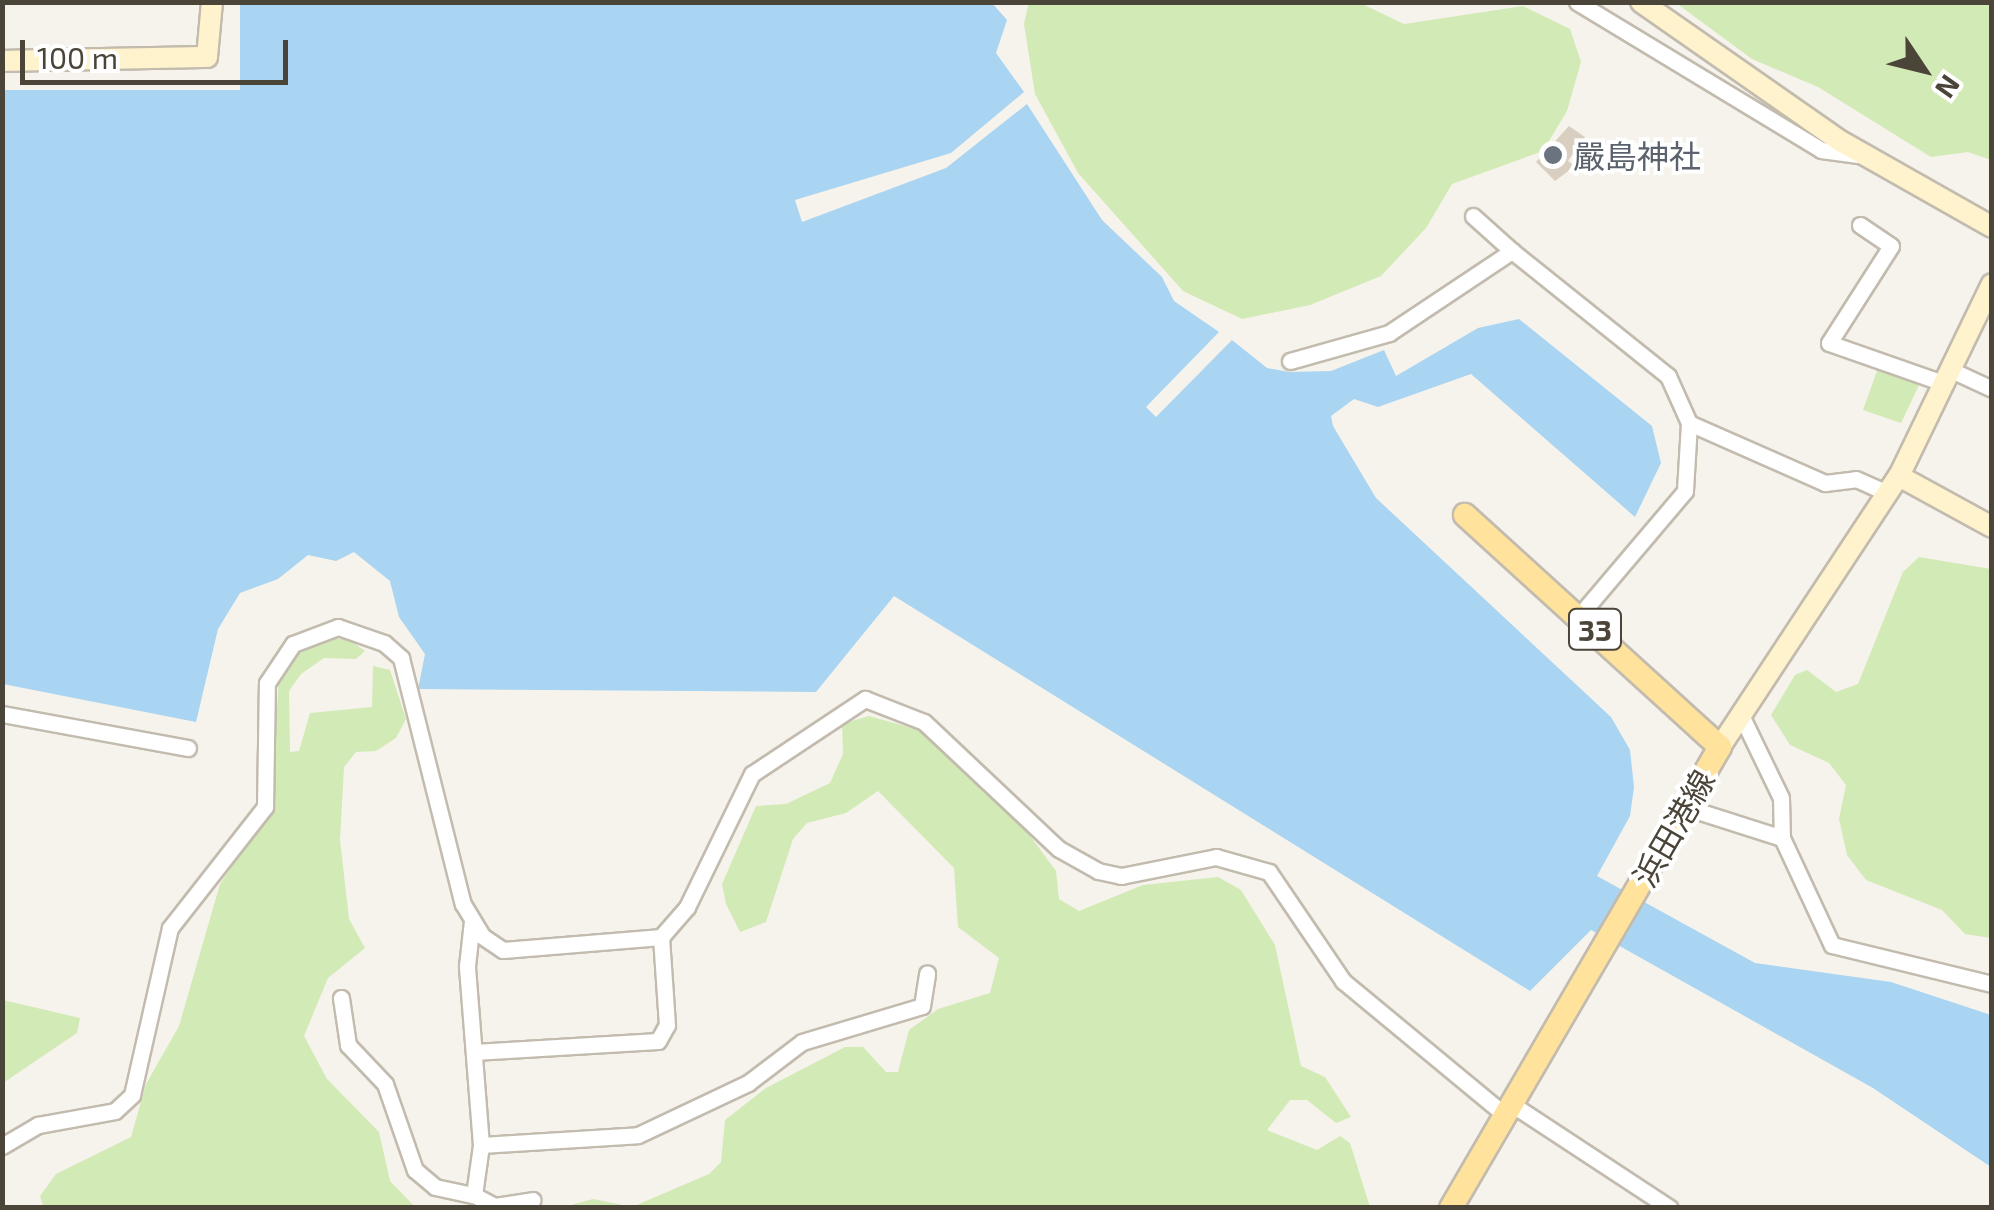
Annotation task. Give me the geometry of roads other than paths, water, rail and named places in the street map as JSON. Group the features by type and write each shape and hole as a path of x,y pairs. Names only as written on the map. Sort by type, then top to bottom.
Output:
{"main road":[{"name":"浜田港線","path":"1451,1208 1720,747 1580,615 1466,515"}],"street":[{"path":"2,61 208,57 212,2"},
{"path":"1577,2 1821,150 1866,156"},
{"path":"1641,2 1866,156 1992,228"},
{"path":"1472,216 1668,376 1689,423 1692,464 1678,504 1580,615"},
{"path":"1860,225 1891,246 1829,343 1992,389"},
{"path":"1290,361 1389,333 1512,252"},
{"path":"1720,747 1893,484 1992,284"},
{"path":"1689,423 1825,483 1856,479 1893,484 1992,527"},
{"path":"2,1146 38,1125 115,1110 132,1094 170,928 265,807 267,684 293,644 319,628 360,632 401,658 472,921 480,1144 474,1195"},
{"path":"472,921 492,944 516,951 661,937 687,907 744,785 764,762 843,707 865,700 897,706 939,735 1059,849 1098,871 1122,876 1216,858 1269,872 1343,981 1507,1109 1670,1208"},
{"path":"2,714 188,748"},
{"path":"1740,714 1775,780 1787,831 1782,838"},
{"path":"1684,807 1782,838 1832,945 1992,984"},
{"path":"474,1052 658,1041 668,1025 661,937"},
{"path":"480,1144 638,1135 748,1084 802,1042 922,1006 927,973"},
{"path":"341,998 348,1045 386,1084 415,1170 435,1187 474,1195 495,1206 533,1200"}],"water":[{"path":"240,3 992,3 1007,20 996,53 1024,92 951,153 795,200 802,222 946,168 1027,104 1102,220 1162,277 1174,301 1219,332 1146,407 1156,417 1232,340 1267,368 1289,372 1331,371 1384,350 1396,376 1478,328 1519,319 1652,426 1661,463 1635,517 1471,374 1378,407 1354,399 1331,416 1333,426 1376,498 1611,717 1630,750 1634,787 1630,816 1597,876 1755,963 1891,982 1991,1015 1991,1167 1873,1088 1591,930 1530,991 894,596 816,692 418,689 425,654 399,617 390,581 354,552 336,561 308,555 278,579 240,593 218,629 196,722 3,684 2,90 240,90"}],"place":[{"name":"嚴島神社","path":"1553,155"}]}
